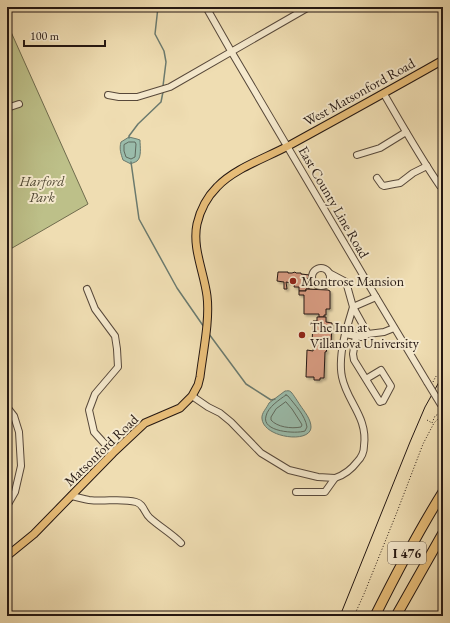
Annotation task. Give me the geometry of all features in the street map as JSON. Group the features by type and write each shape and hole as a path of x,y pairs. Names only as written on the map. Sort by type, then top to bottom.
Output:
{"highway":[{"name":"I 476","path":"375,616 402,562 443,492"},
{"name":"I 476","path":"396,616 443,533"}],"main road":[{"name":"West Matsonford Road","path":"288,146 443,60"},
{"name":"Matsonford Road","path":"7,556 34,534 113,453 145,423 180,408 192,396 198,385 208,313 207,296 197,249 196,236 200,214 211,194 226,179 238,171 288,146"}],"street":[{"name":"East County Line Road","path":"206,7 394,328 430,383 442,408"},
{"path":"108,95 119,97 137,96 170,86 309,7"},
{"path":"384,94 427,166 440,186 443,188"},
{"path":"7,108 19,104"},
{"path":"357,155 380,148 406,132"},
{"path":"376,178 384,186 394,184 427,166"},
{"path":"329,273 346,282 354,307 368,334"},
{"path":"87,289 94,309 115,336 118,367 95,394 89,410 94,432 113,453"},
{"path":"296,492 325,492 335,478 349,471 361,458 364,452 365,441 362,423 347,394 342,377 342,347 354,307 376,297"},
{"path":"345,334 361,337 368,334 384,332 394,328"},
{"path":"356,336 353,354 354,360 380,402 384,401 391,386 381,370 366,379"},
{"path":"192,396 220,413 231,422 260,453 288,470 318,477 335,478"},
{"path":"7,407 14,416 19,432 20,466 14,492 7,506"},
{"path":"71,496 90,500 138,502 143,507 148,517 174,535 181,543"}],"path":[{"path":"430,383 436,376 437,377"},
{"path":"427,420 432,423 435,416 442,408"},
{"path":"354,616 423,444 434,423 443,415"}],"green space":[{"name":"Harford Park","path":"7,23 88,204 7,251"}],"water":[{"path":"129,137 140,140 140,157 137,161 131,164 123,160 120,149 121,142"},
{"path":"285,391 290,391 292,393 310,421 311,427 309,432 304,436 287,436 270,431 262,419 262,415 269,403"}],"building":[{"name":"Montrose Mansion","path":"278,272 295,272 310,275 310,279 306,278 309,289 306,289 306,291 299,291 299,287 294,287 295,282 286,282 287,289 284,289 284,282 277,281"},
{"name":"The Inn at Villanova University","path":"306,289 330,291 330,309 326,309 326,315 324,315 324,317 319,317 319,314 304,314 304,295 299,295 299,291 306,291"},
{"name":"The Inn at Villanova University","path":"317,317 326,317 326,322 332,323 331,345 326,345 325,349 327,351 325,352 324,378 314,380 314,377 306,377 307,350 313,351 313,321 317,321"}],"waterway":[{"path":"158,7 155,34 164,51 166,62 163,86"},
{"path":"129,138 138,124 161,102 163,92"},
{"path":"131,162 139,219 177,288 204,327"},
{"path":"209,334 246,384 271,400 275,399"}],"tram line":[{"path":"340,616 410,442 425,407 443,375"}],"place":[{"name":"Montrose Mansion","path":"293,281"},
{"name":"The Inn at Villanova University","path":"302,335"}]}
